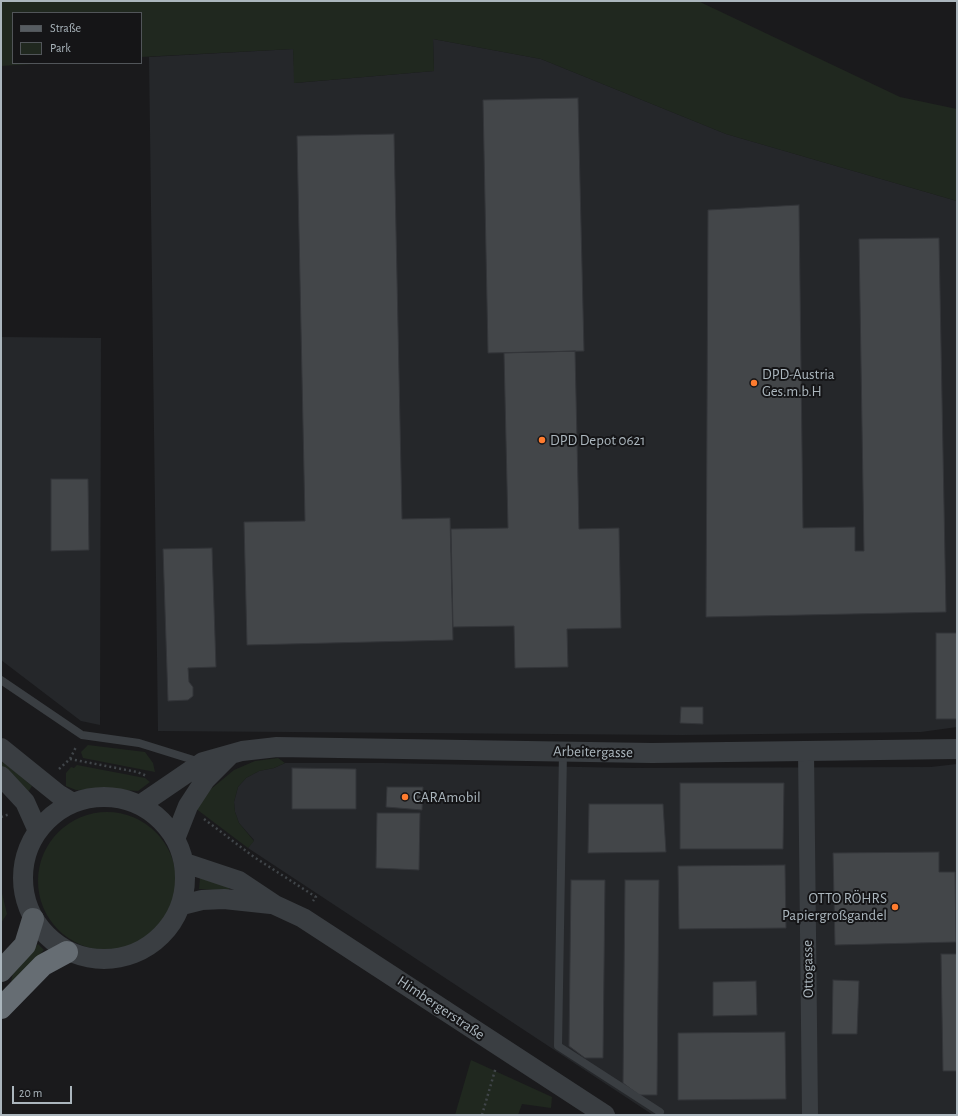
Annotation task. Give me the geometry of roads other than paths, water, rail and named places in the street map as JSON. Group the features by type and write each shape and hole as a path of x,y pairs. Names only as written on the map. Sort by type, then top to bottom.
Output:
{"highway":[{"path":"1,1008 43,965 67,952"}],"main road":[{"path":"1,971 25,945 33,919"}],"street":[{"name":"Arbeitergasse","path":"140,805 203,762 242,751 277,747 652,753 957,749"},
{"path":"1,748 58,794 73,803"},
{"name":"Ottogasse","path":"806,752 810,1114"},
{"path":"175,838 188,806 205,780 230,755"},
{"path":"1,776 25,802 38,831"},
{"path":"107,797 124,799 140,805 155,815 167,826 175,838 184,863 186,882 182,905 171,926 155,942 135,954 112,960 89,959 67,952 47,938 33,919 25,902 22,884 28,847 38,831 54,814 73,803 89,798 107,797"},
{"name":"Himbergerstraße","path":"184,863 239,881 275,905 303,918 605,1115"},
{"name":"Himbergerstraße","path":"182,905 202,900 224,899 275,905"}],"lane":[{"path":"1,680 82,735 139,742 203,762"},
{"path":"563,752 558,1046 660,1112"}],"place":[{"name":"DPD-Austria Ges.m.b.H","path":"754,383"},
{"name":"DPD Depot 0621","path":"542,440"},
{"name":"CARAmobil","path":"405,797"},
{"name":"OTTO RÖHRS Papiergroßgandel","path":"895,907"}]}
